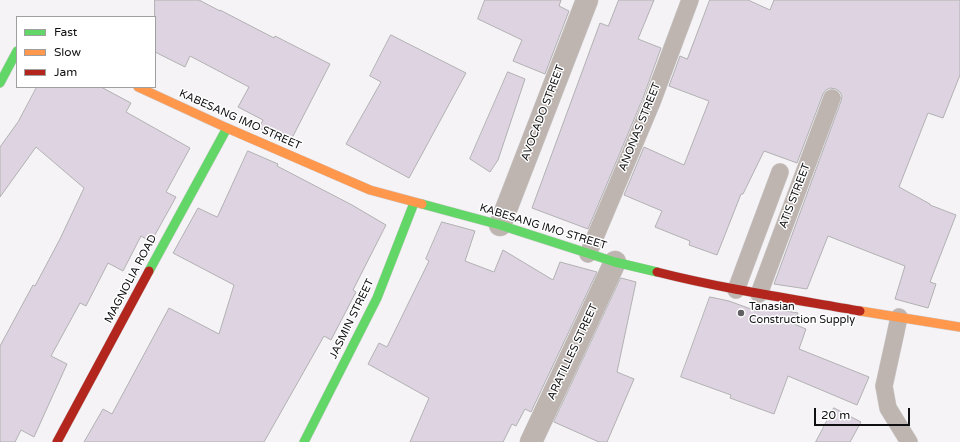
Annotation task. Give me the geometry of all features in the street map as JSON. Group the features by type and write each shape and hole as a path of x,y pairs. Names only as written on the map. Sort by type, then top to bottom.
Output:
{"main road":[{"path":"0,83 16,53"},
{"name":"KABESANG IMO STREET","path":"140,88 227,128 370,190 500,225 615,262 736,290 960,327"},
{"name":"MAGNOLIA ROAD","path":"57,442 227,128"},
{"name":"JASMIN STREET","path":"304,442 377,298 414,203"}],"street":[{"name":"AVOCADO STREET","path":"500,225 587,0"},
{"name":"ARATILLES STREET","path":"531,442 615,262"}],"lane":[{"name":"ANONAS STREET","path":"588,254 652,102 690,0"},
{"name":"ATIS STREET","path":"758,294 832,98"},
{"path":"736,290 780,172"},
{"path":"898,317 884,386 888,408 908,442"}],"building":[{"path":"155,0 199,0 274,38 275,36 330,64 290,142 259,128 263,120 238,107 249,87 190,56 185,67 156,52"},
{"path":"485,0 561,0 559,6 569,11 545,74 513,61 522,40 478,19"},
{"path":"619,0 654,0 638,39 661,48 643,98 588,229 532,208 600,23 608,26"},
{"path":"710,0 748,0 770,10 774,0 960,0 960,75 943,118 928,113 899,187 930,205 956,215 930,282 936,284 928,308 895,299 905,266 828,236 807,289 774,284 841,101 842,96 836,89 830,88 823,94 797,163 764,151 743,194 741,194 717,255 689,245 690,241 655,227 662,211 624,195 644,147 684,165 709,101 669,86 680,56 687,59"},
{"path":"391,35 466,73 409,178 346,144 381,82 370,76"},
{"path":"508,72 525,79 498,160 490,172 470,159"},
{"path":"36,88 103,88 131,103 126,112 190,148 166,192 176,197 151,242 141,236 123,271 108,263 86,306 80,303 51,356 67,364 34,437 21,430 15,442 0,442 0,346 60,239 84,188 36,147 0,197 0,147 18,122"},
{"path":"248,151 278,164 277,166 352,205 386,225 353,290 356,292 331,340 324,336 264,442 84,442 103,409 112,414 169,308 219,334 234,285 173,253 198,208 217,217"},
{"path":"442,222 475,231 465,261 494,272 503,250 553,280 560,262 597,272 531,412 525,409 516,426 512,424 503,442 410,442 429,398 368,364 379,343 387,347 429,261 426,259"},
{"path":"621,278 636,282 617,372 634,379 607,442 599,442 554,422"},
{"path":"710,297 729,301 759,312 761,307 798,313 794,324 806,329 799,349 869,377 857,405 788,376 774,414 730,398 731,395 681,377"},
{"path":"834,408 861,422 850,442 816,442"}],"traffic: fast":[{"path":"0,83 16,53"},
{"path":"149,271 227,128"},
{"path":"304,442 377,298 414,203"},
{"path":"422,204 500,225 615,262 657,272"}],"traffic: slow":[{"path":"140,88 227,128 370,190 422,204"},
{"path":"860,311 960,327"}],"traffic: jam":[{"path":"57,442 149,271"},
{"path":"657,272 733,289 860,311"}],"place":[{"name":"Tanasian Construction Supply","path":"741,313"}]}
